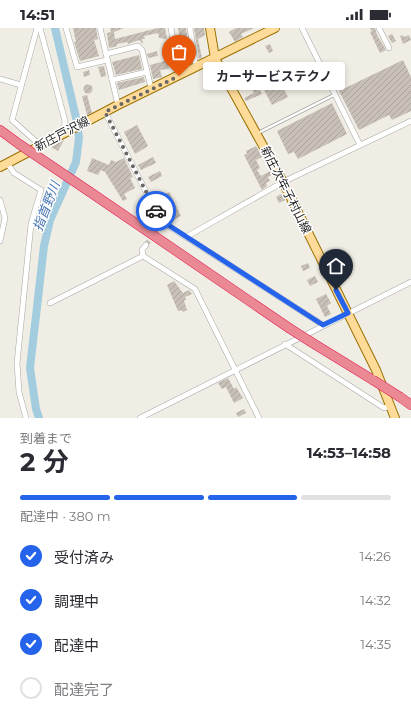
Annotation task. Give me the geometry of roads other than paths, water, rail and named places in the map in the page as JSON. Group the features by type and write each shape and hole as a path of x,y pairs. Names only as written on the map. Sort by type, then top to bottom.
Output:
{"highway":[{"path":"0,130 289,328 411,405"}],"main road":[{"name":"新庄次年子村山線","path":"210,28 215,58 283,182 376,370 391,406 394,418"},
{"name":"新庄戸沢線","path":"4,165 151,88 196,68 275,28"}],"street":[{"path":"37,28 12,120 41,146"},
{"path":"40,28 63,114 66,133"},
{"path":"66,28 77,67 138,46 142,50 151,88"},
{"path":"100,28 118,105"},
{"path":"171,28 179,76"},
{"path":"190,28 196,68"},
{"path":"302,28 360,145"},
{"path":"379,28 389,48"},
{"path":"112,80 147,72"},
{"path":"0,79 21,85"},
{"path":"105,112 162,221 323,325"},
{"path":"186,237 283,182 411,121"},
{"path":"4,165 41,190 31,224 17,363 19,392 26,418"},
{"path":"0,200 5,218 0,241"},
{"path":"158,227 162,221"},
{"path":"146,245 142,250 143,256 195,289 259,418"},
{"path":"50,303 143,256"},
{"path":"140,418 411,282"},
{"path":"285,344 384,408 391,406"}],"lane":[{"path":"256,134 334,94"}],"waterway":[{"name":"指首野川","path":"39,418 36,409 30,368 44,246 50,220 76,162 79,138 77,122 55,28"}],"tunnel":[{"path":"146,245 158,227"}],"place":[{"name":"カーサービステクノ","path":"179,76"}]}
